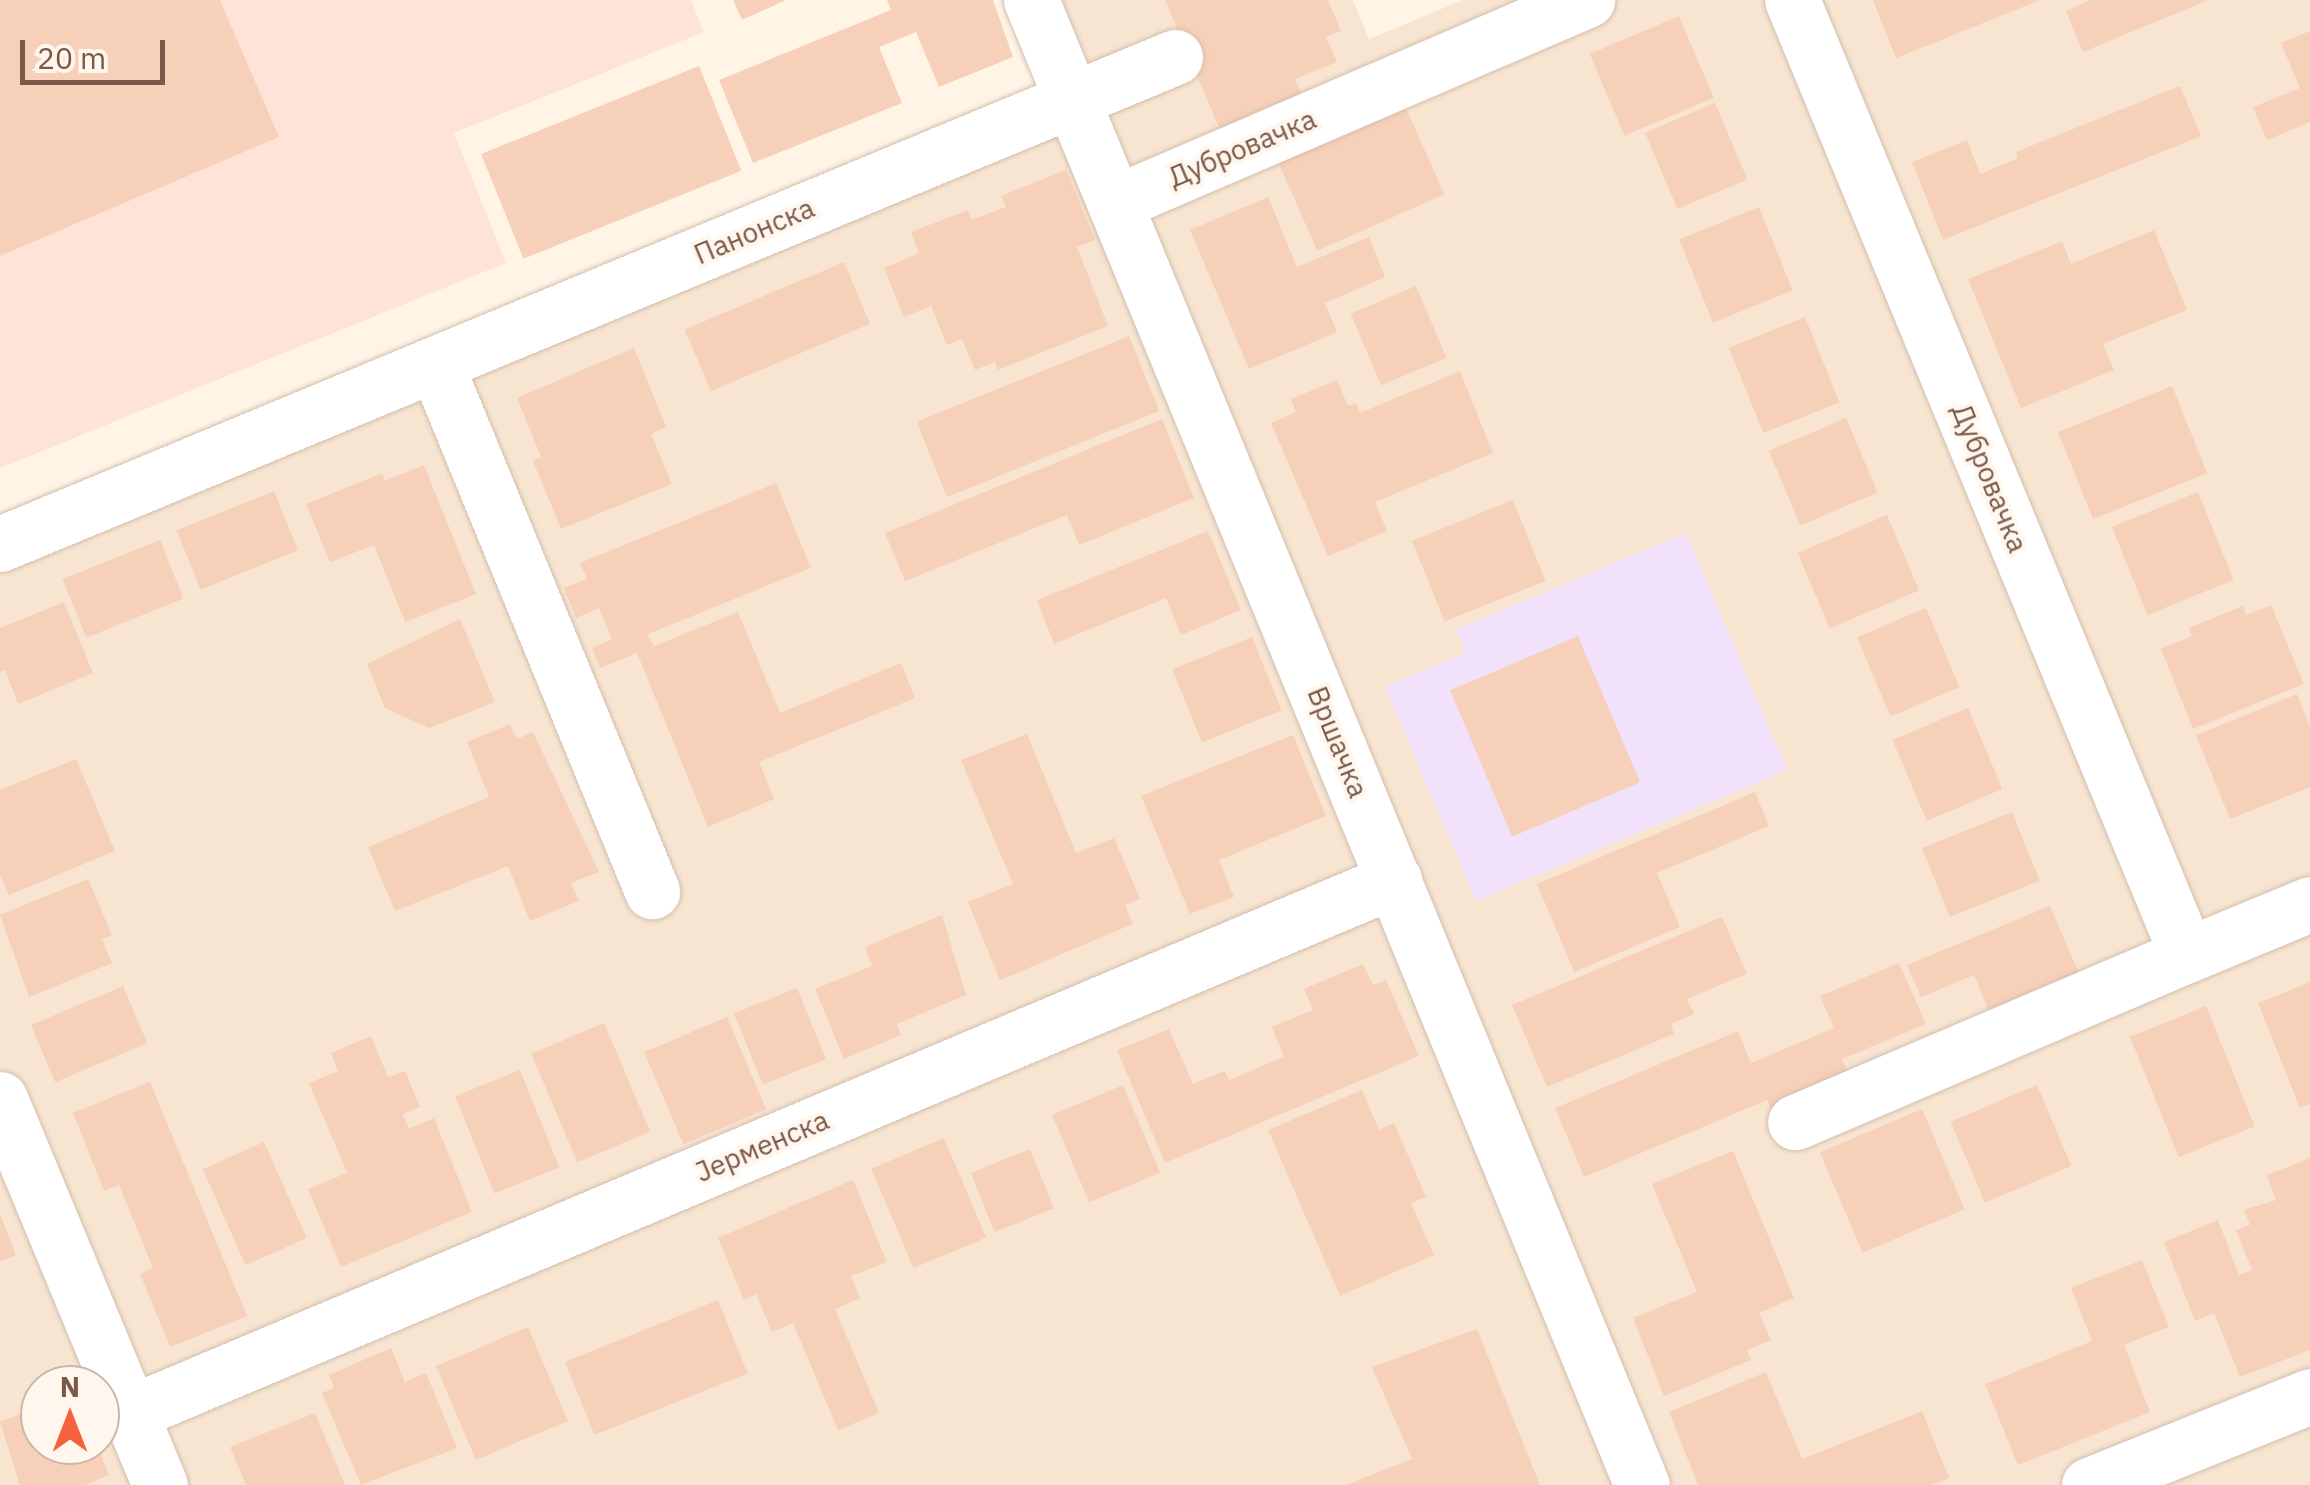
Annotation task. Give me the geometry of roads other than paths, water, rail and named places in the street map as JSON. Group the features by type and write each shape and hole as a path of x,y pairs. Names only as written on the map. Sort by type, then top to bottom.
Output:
{"street":[{"name":"Вршачка","path":"1031,0 1118,202 1642,1485"},
{"name":"Дубровачка","path":"1118,202 1587,0"},
{"name":"Дубровачка","path":"1792,0 2187,956"},
{"name":"Панонска","path":"0,544 1175,57"},
{"path":"436,364 652,891"},
{"name":"Јерменска","path":"130,1413 1394,880"},
{"path":"1794,1122 2310,904"},
{"path":"0,1098 160,1485"},
{"path":"2089,1485 2310,1396"}]}
